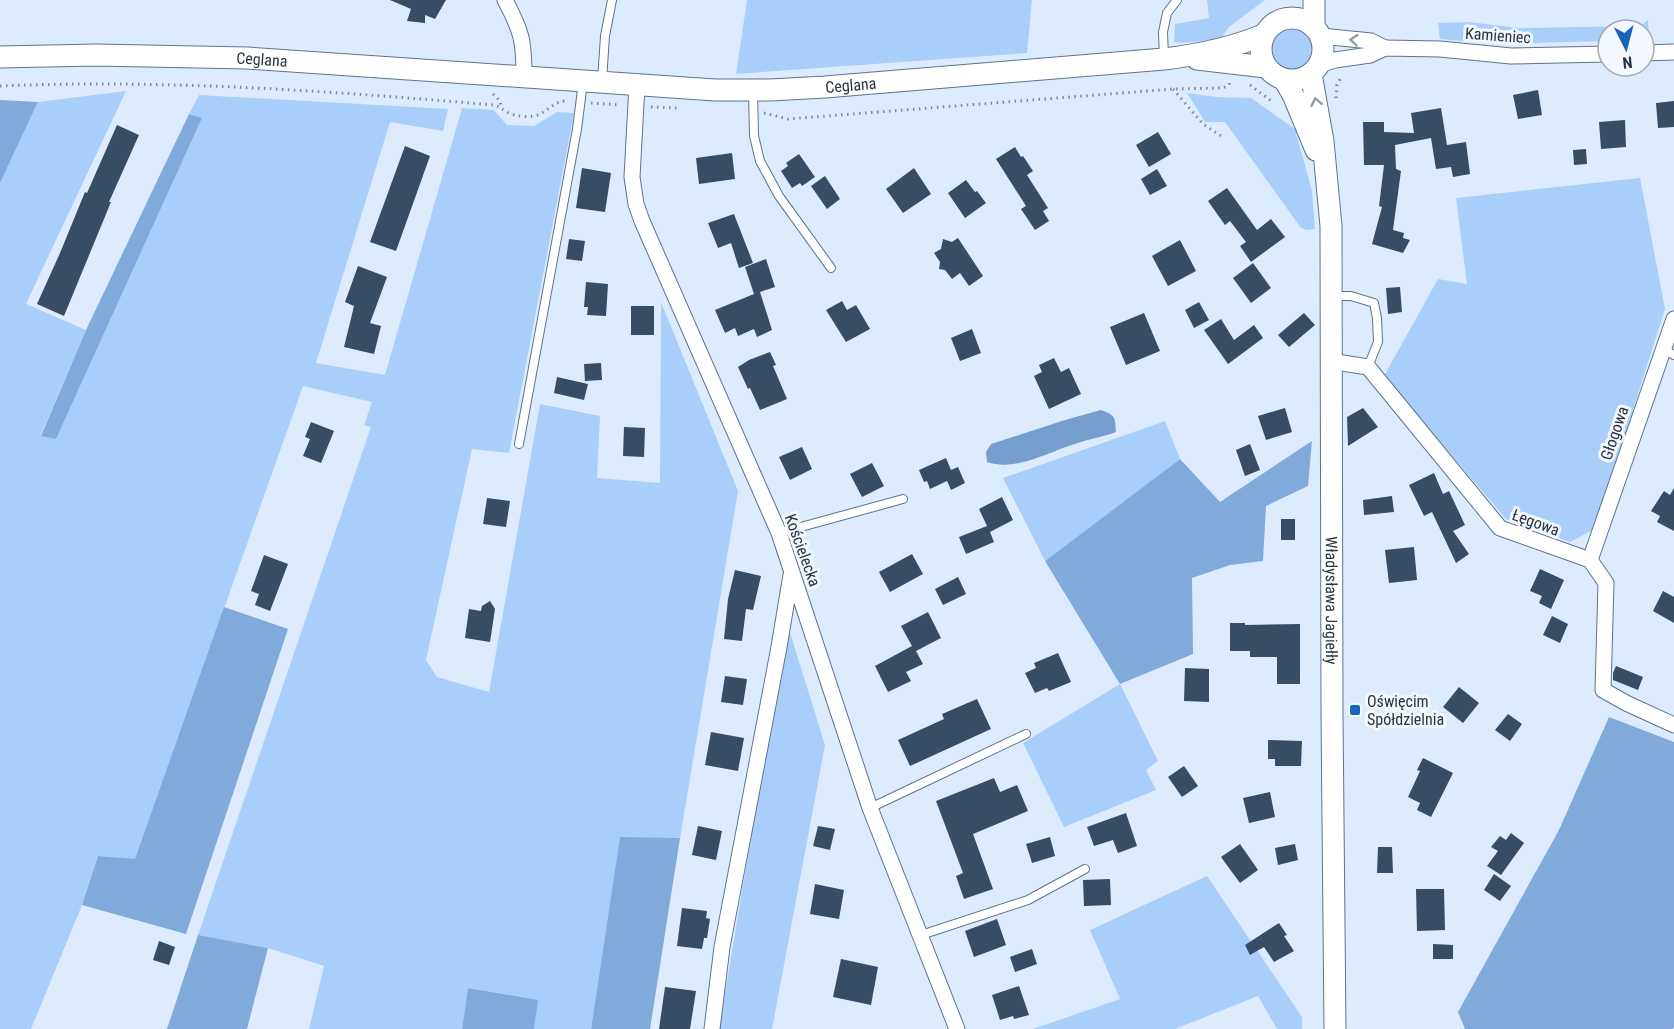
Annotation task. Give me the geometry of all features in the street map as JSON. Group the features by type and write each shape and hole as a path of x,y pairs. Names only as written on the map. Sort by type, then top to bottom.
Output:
{"street":[{"path":"505,0 522,35 524,77"},
{"path":"1314,0 1318,32 1323,46 1323,56 1315,69 1303,78 1293,80 1277,76 1266,67 1261,57 1260,46 1263,35 1268,27 1289,9 1296,17 1306,20 1318,32"},
{"name":"Kamieniec","path":"1318,32 1371,41 1385,48 1440,49 1511,56 1596,54"},
{"name":"Ceglana","path":"0,57 210,56 524,77 589,89 637,85 715,90 753,100 835,87 1171,58 1247,42 1263,35"},
{"name":"Kamieniec","path":"1315,69 1335,60 1370,55 1385,48"},
{"path":"1656,53 1674,52"},
{"name":"Ceglana","path":"1171,58 1266,67"},
{"name":"Władysława Jagiełły","path":"1315,69 1330,214 1335,1029"},
{"name":"Władysława Jagiełły","path":"1284,79 1294,97 1325,171"},
{"name":"Kościelecka","path":"637,85 632,177 636,204 642,222 779,533 870,808 957,1029"},
{"name":"Głogowa","path":"1590,560 1668,352 1674,319"},
{"path":"1330,361 1368,367"},
{"name":"Łęgowa","path":"1368,367 1500,528 1590,560"},
{"path":"1590,560 1606,583 1603,690 1674,725"},
{"path":"712,1029 724,936 792,572"}],"lane":[{"path":"519,444 578,129 605,36 612,0"},
{"path":"1171,58 1163,32 1167,13 1177,0"},
{"path":"753,100 754,136 760,161 779,196 831,268"},
{"path":"1331,296 1351,296 1374,303 1378,342 1368,367"},
{"path":"779,533 903,499"},
{"path":"870,808 1026,734"},
{"path":"921,935 1028,900 1085,869"}],"path":[{"path":"1337,104 1337,84 1345,74"},
{"path":"753,100 789,119 1173,89 1222,88 1233,79"},
{"path":"0,86 171,84 494,105 506,112 535,116 560,101 589,89"},
{"path":"1248,84 1282,109"},
{"path":"1173,89 1203,124 1224,138"},
{"path":"489,92 500,101 501,107"}],"shaded area":[{"path":"747,0 1032,0 1027,53 736,74"},
{"path":"1207,0 1265,0 1229,27 1221,39 1174,42 1175,24 1209,18"},
{"path":"1469,22 1519,28 1596,27 1596,41 1498,44 1440,39 1438,23"},
{"path":"1292,29 1306,35 1312,49 1306,63 1292,69 1278,63 1272,49 1278,35"},
{"path":"126,91 26,304 86,330 41,435 56,439 202,118 189,114 199,95 448,109 443,131 390,122 316,363 385,375 462,108 494,110 507,125 534,126 557,112 574,113 509,453 472,449 426,660 437,677 489,692 540,404 600,416 597,478 660,483 661,302 738,491 680,838 620,838 591,1029 534,1029 537,1000 468,988 462,1029 309,1029 324,966 268,948 198,935 371,427 364,425 372,402 303,386 135,860 98,856 82,905 31,1029 0,1029 0,183 38,102"},
{"path":"1187,93 1251,98 1295,129 1312,191 1315,229 1301,228 1225,122 1205,122"},
{"path":"0,100 38,102 0,183"},
{"path":"189,114 202,118 56,439 41,436 86,330"},
{"path":"1640,178 1665,309 1595,529 1570,542 1506,519 1384,376 1438,279 1467,284 1456,198"},
{"path":"1101,410 1114,418 1116,432 1020,463 1009,465 987,462 986,452 991,444"},
{"path":"1165,421 1180,459 1045,561 1003,478"},
{"path":"1312,441 1308,486 1266,506 1263,561 1230,565 1192,578 1193,654 1120,684 1045,561 1180,459 1220,502"},
{"path":"224,607 288,629 186,934 82,905 98,856 135,859"},
{"path":"787,623 825,745 772,1029 719,1029"},
{"path":"1120,684 1158,761 1146,770 1156,790 1064,827 1023,743"},
{"path":"1609,717 1674,742 1674,1027 1673,1029 1465,1029 1458,1012 1559,830"},
{"path":"620,837 680,838 650,1029 591,1029"},
{"path":"1207,876 1302,1017 1302,1029 1277,1029 1258,996 1175,1029 1033,1029 1120,999 1090,930"},
{"path":"198,935 268,948 247,1029 167,1029"},
{"path":"468,988 538,1000 534,1029 462,1029"}],"building":[{"path":"390,0 446,0 435,19 425,15 425,23 407,21 411,9"},
{"path":"1538,90 1542,115 1518,119 1513,95"},
{"path":"1674,101 1674,127 1658,128 1656,103"},
{"path":"1441,108 1447,145 1466,142 1470,174 1453,177 1451,167 1436,169 1431,138 1395,145 1396,169 1401,171 1393,230 1404,233 1403,238 1410,240 1403,253 1372,244 1382,207 1379,206 1384,165 1364,165 1363,122 1384,122 1384,132 1414,133 1411,113"},
{"path":"1625,120 1626,147 1601,149 1599,122"},
{"path":"117,125 139,135 109,202 111,202 64,316 37,304 85,192 87,193"},
{"path":"1158,132 1171,154 1149,167 1136,145"},
{"path":"405,146 430,156 396,251 370,242"},
{"path":"1015,147 1033,171 1027,175 1048,208 1043,211 1049,221 1035,230 1021,209 1026,206 996,159"},
{"path":"1586,149 1587,164 1574,165 1573,150"},
{"path":"732,153 735,179 699,184 696,158"},
{"path":"799,154 815,177 802,186 800,183 792,188 781,171 788,166 786,163"},
{"path":"582,168 611,173 605,212 576,208"},
{"path":"914,168 931,194 903,213 886,189"},
{"path":"1157,169 1167,186 1150,195 1141,179"},
{"path":"825,176 840,199 827,209 811,186"},
{"path":"966,180 986,203 965,218 948,193"},
{"path":"1227,188 1257,230 1271,219 1285,237 1251,262 1240,246 1246,242 1230,221 1225,225 1208,201"},
{"path":"734,214 753,263 739,268 731,243 718,248 708,223"},
{"path":"958,238 983,276 969,286 960,273 952,279 945,270 939,269 940,262 934,253 941,249 943,239 952,242"},
{"path":"569,239 585,241 582,261 566,259"},
{"path":"1180,240 1196,271 1168,286 1152,256"},
{"path":"766,259 775,287 760,292 772,330 757,337 754,329 738,336 735,328 725,333 715,310 754,294 745,267"},
{"path":"1253,263 1271,288 1251,303 1233,278"},
{"path":"358,266 387,277 370,323 381,326 374,354 344,347 354,306 345,302"},
{"path":"586,282 608,284 606,316 587,315 588,307 584,307"},
{"path":"1400,287 1402,312 1388,314 1386,288"},
{"path":"842,301 847,310 856,305 870,329 846,342 826,310"},
{"path":"1199,302 1209,320 1194,328 1185,310"},
{"path":"631,306 654,306 654,335 631,335"},
{"path":"1144,313 1160,351 1126,365 1110,327"},
{"path":"1304,313 1315,325 1289,347 1278,335"},
{"path":"1221,319 1234,340 1254,325 1263,338 1228,364 1204,330"},
{"path":"972,329 981,353 960,361 951,338"},
{"path":"770,352 776,365 773,366 787,399 760,410 738,367"},
{"path":"1054,358 1061,372 1069,368 1081,394 1049,409 1034,376 1042,372 1039,365"},
{"path":"601,363 602,380 585,381 584,364"},
{"path":"557,377 588,384 584,400 554,393"},
{"path":"1285,408 1292,432 1266,440 1258,416"},
{"path":"1363,408 1378,427 1348,446 1347,417"},
{"path":"311,422 334,431 321,463 303,456 310,439 305,437"},
{"path":"624,427 645,428 644,457 623,456"},
{"path":"1250,444 1260,470 1245,476 1236,450"},
{"path":"802,447 812,469 790,480 779,457"},
{"path":"946,458 951,470 958,467 965,483 951,490 947,481 930,489 919,470"},
{"path":"872,463 884,486 862,497 850,474"},
{"path":"1434,473 1443,494 1449,491 1465,525 1453,531 1469,554 1456,563 1432,512 1424,516 1409,485"},
{"path":"1674,488 1674,531 1657,522 1660,516 1651,511 1664,491 1670,495"},
{"path":"1392,496 1394,512 1364,515 1363,500"},
{"path":"1002,497 1013,520 990,532 994,542 966,554 959,537 987,526 979,509"},
{"path":"487,498 510,501 506,527 483,524"},
{"path":"1281,519 1295,519 1295,540 1281,540"},
{"path":"1414,547 1417,580 1389,583 1385,550"},
{"path":"912,554 923,574 890,592 879,572"},
{"path":"264,555 288,564 270,611 255,605 259,594 251,591"},
{"path":"1540,569 1564,580 1551,609 1539,603 1542,596 1530,591"},
{"path":"735,570 761,576 753,610 746,609 742,641 724,639 728,599"},
{"path":"958,577 966,594 943,605 935,589"},
{"path":"1663,591 1674,597 1674,623 1653,611"},
{"path":"490,601 495,609 490,642 465,638 469,609 481,611 482,606"},
{"path":"928,612 941,638 916,651 923,664 906,672 911,681 888,692 875,666 912,646 901,626"},
{"path":"1552,616 1568,624 1560,643 1543,635"},
{"path":"1230,623 1300,624 1300,684 1277,684 1277,657 1250,657 1250,651 1230,651"},
{"path":"1058,653 1071,682 1049,691 1047,688 1035,693 1025,673 1036,668 1034,663"},
{"path":"1616,666 1643,677 1638,690 1613,680"},
{"path":"1185,668 1209,669 1209,702 1184,701"},
{"path":"725,676 747,679 743,705 721,702"},
{"path":"1459,687 1479,703 1463,723 1443,707"},
{"path":"977,699 991,729 910,766 898,740 944,719 942,714"},
{"path":"1508,714 1522,724 1510,741 1495,730"},
{"path":"711,732 744,738 738,771 705,765"},
{"path":"1268,740 1302,741 1301,766 1275,766 1275,759 1268,759"},
{"path":"1423,758 1453,773 1431,817 1417,810 1420,803 1408,797 1420,771 1417,770"},
{"path":"1184,766 1198,786 1182,797 1168,777"},
{"path":"994,778 1000,792 1017,785 1028,811 973,834 993,889 964,899 956,876 963,873 936,801"},
{"path":"1270,792 1275,817 1249,823 1243,798"},
{"path":"1126,813 1137,846 1118,853 1113,840 1094,846 1087,827"},
{"path":"698,826 722,831 716,860 692,855"},
{"path":"818,826 835,829 830,850 813,846"},
{"path":"1511,833 1524,843 1501,875 1487,866 1498,851 1491,847 1500,836 1506,840"},
{"path":"1050,837 1055,856 1032,863 1026,844"},
{"path":"1240,844 1258,870 1240,883 1221,857"},
{"path":"1295,844 1298,860 1278,865 1275,848"},
{"path":"1378,847 1392,847 1393,873 1377,873"},
{"path":"1494,874 1511,886 1500,901 1484,890"},
{"path":"1110,879 1111,905 1084,906 1083,880"},
{"path":"815,884 844,890 839,919 810,914"},
{"path":"1416,889 1444,889 1445,930 1417,931"},
{"path":"682,908 707,911 706,918 710,919 707,938 704,938 702,949 677,946"},
{"path":"997,919 1006,945 974,957 965,931"},
{"path":"1279,923 1294,951 1274,962 1264,947 1250,955 1245,945"},
{"path":"159,941 175,947 169,965 153,960"},
{"path":"1433,944 1453,945 1453,959 1433,959"},
{"path":"1032,949 1037,964 1015,972 1010,957"},
{"path":"841,959 878,967 871,1005 833,997"},
{"path":"1019,986 1029,1015 1000,1020 992,995"},
{"path":"665,987 696,991 690,1029 659,1029"}],"place":[{"name":"Oświęcim Spółdzielnia","path":"1355,710"}]}
